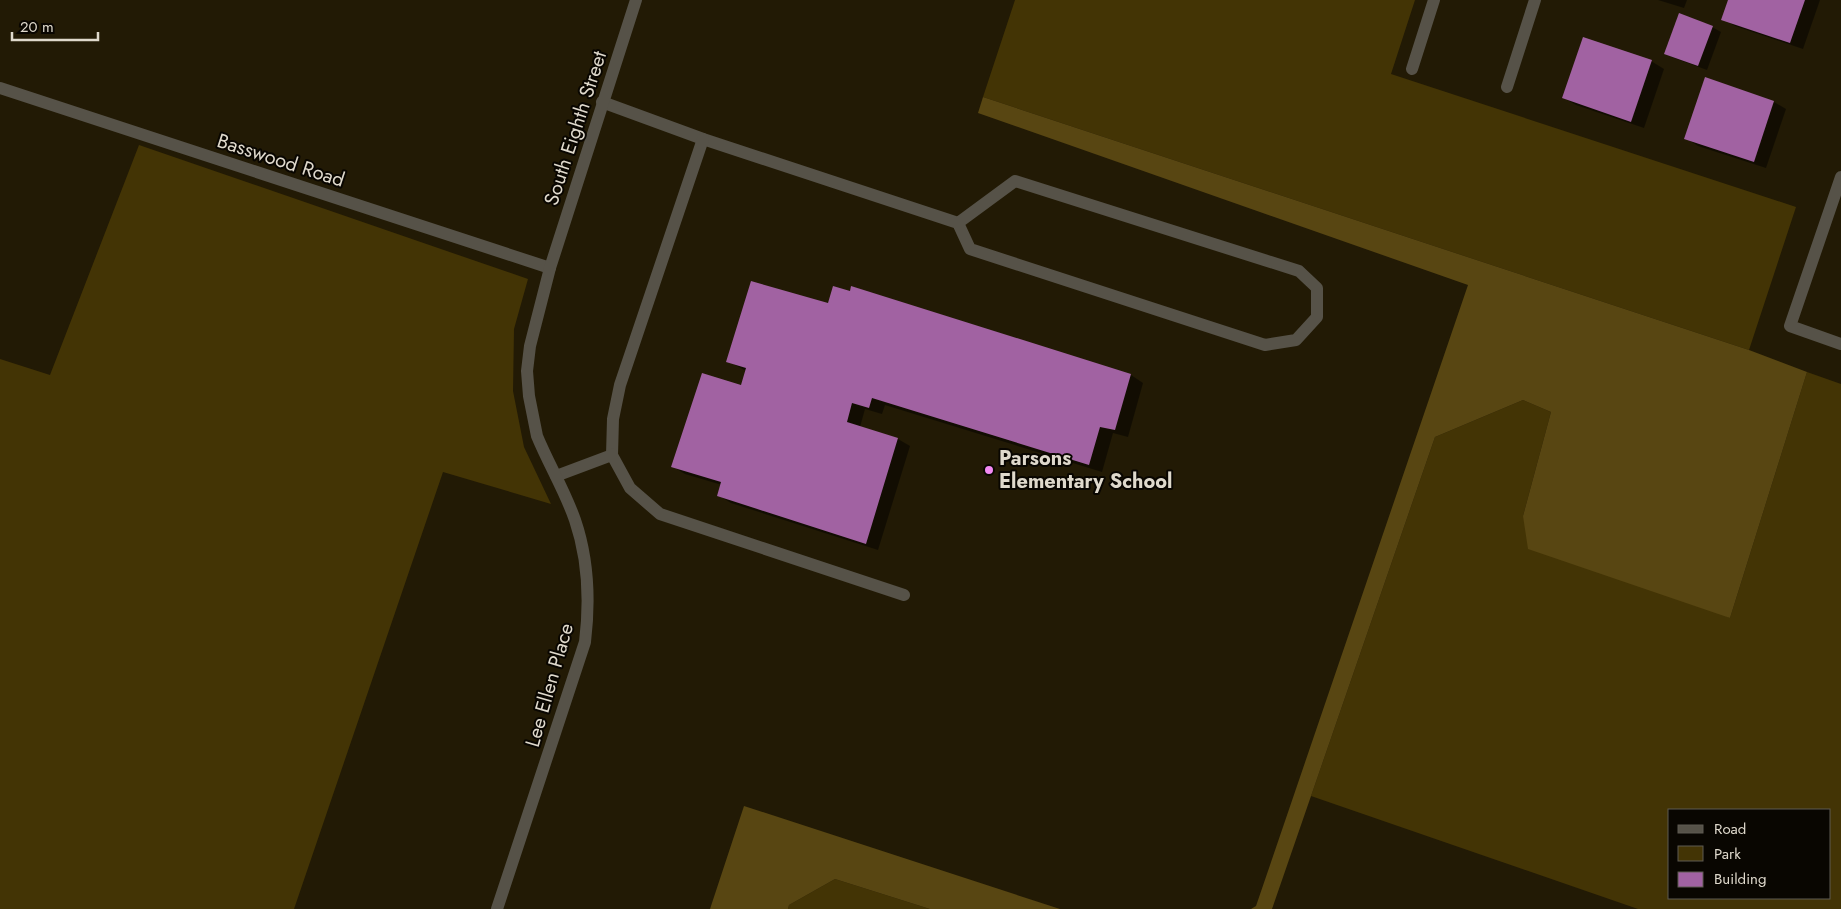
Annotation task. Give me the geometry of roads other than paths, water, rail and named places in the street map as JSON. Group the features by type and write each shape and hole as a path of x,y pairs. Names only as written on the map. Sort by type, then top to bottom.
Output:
{"street":[{"name":"South Eighth Street","path":"550,268 636,0"},
{"path":"1412,69 1434,0"},
{"path":"1507,87 1535,0"},
{"name":"Basswood Road","path":"0,88 550,268"},
{"path":"602,102 704,139 958,223 970,250 1265,345 1296,340 1317,317 1317,288 1299,271 1015,181 958,223"},
{"path":"704,139 620,385 612,419 612,454 630,488 660,514 904,595"},
{"path":"1841,177 1790,326 1841,344"},
{"name":"Lee Ellen Place","path":"497,909 585,642 588,611 584,549 575,520 533,424 527,371 530,346 550,268"},
{"path":"556,476 612,454"}],"place":[{"name":"Parsons Elementary School","path":"989,470"}]}
